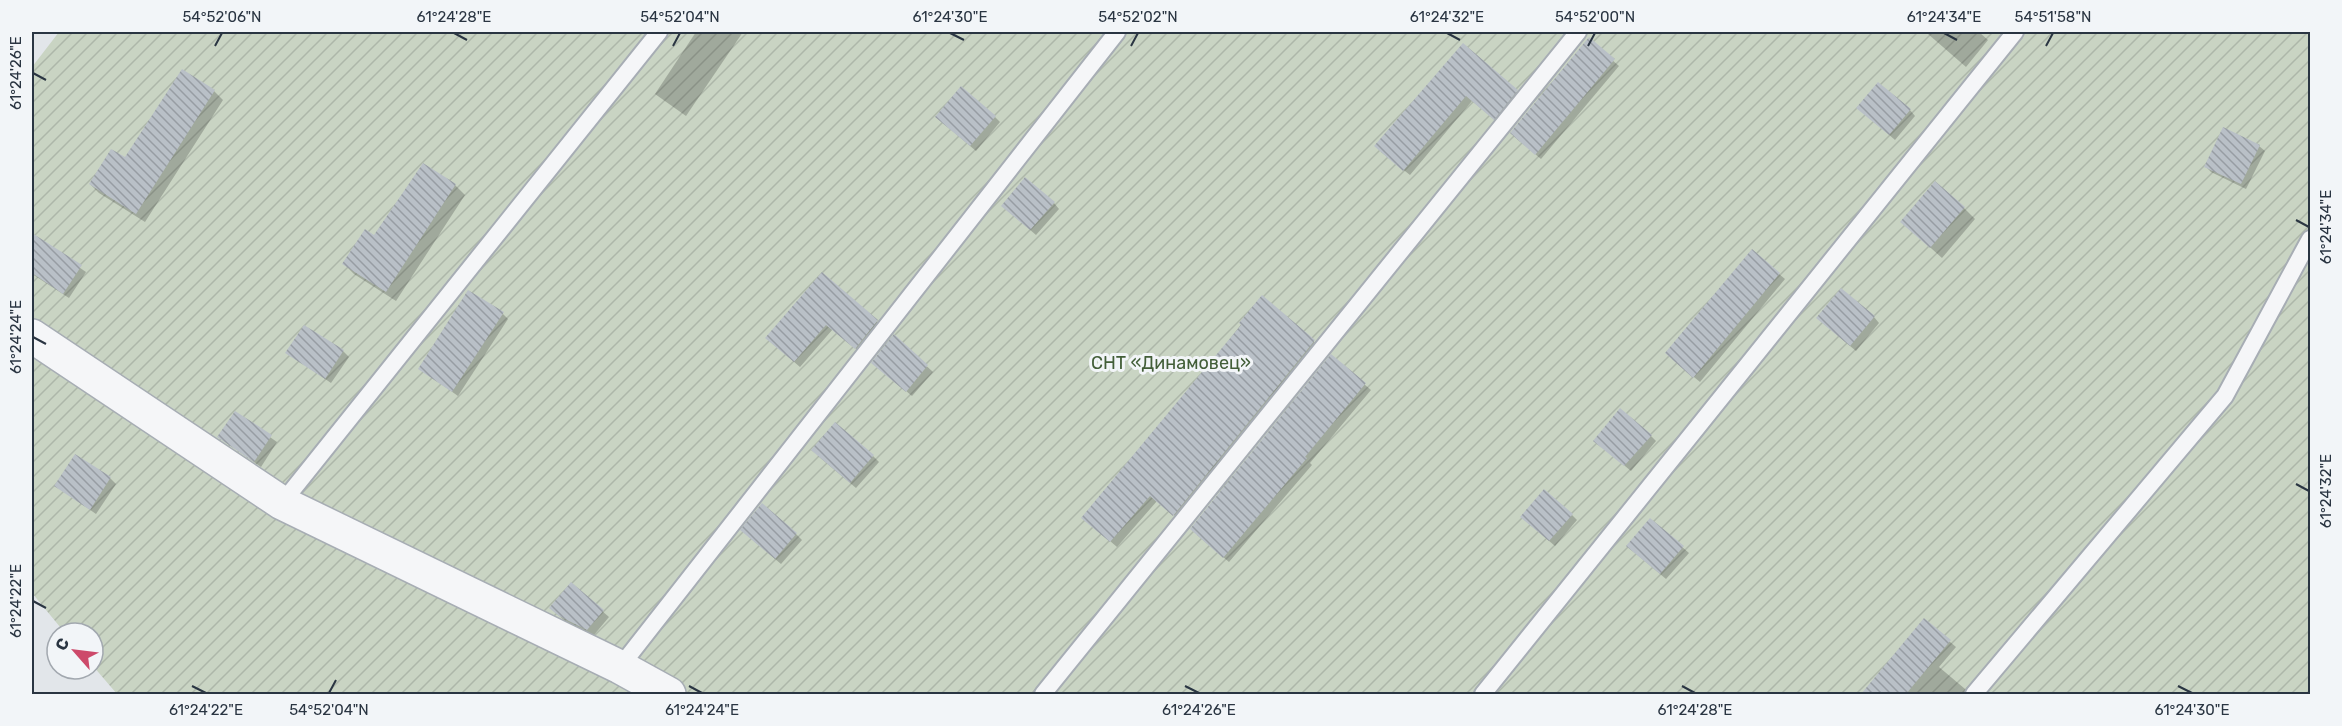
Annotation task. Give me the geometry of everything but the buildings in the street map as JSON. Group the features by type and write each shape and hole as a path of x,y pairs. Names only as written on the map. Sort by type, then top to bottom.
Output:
{"street":[{"path":"32,336 282,503 620,667 669,694"}],"lane":[{"path":"282,503 659,32"},
{"path":"620,667 1117,32"},
{"path":"1043,694 1578,32"},
{"path":"1484,694 2015,32"},
{"path":"1974,694 2225,396 2310,239"}],"green space":[{"name":"СНТ «Динамовец»","path":"59,32 2310,32 2310,694 117,694 105,680 105,621 55,621 32,593 32,67"}]}
